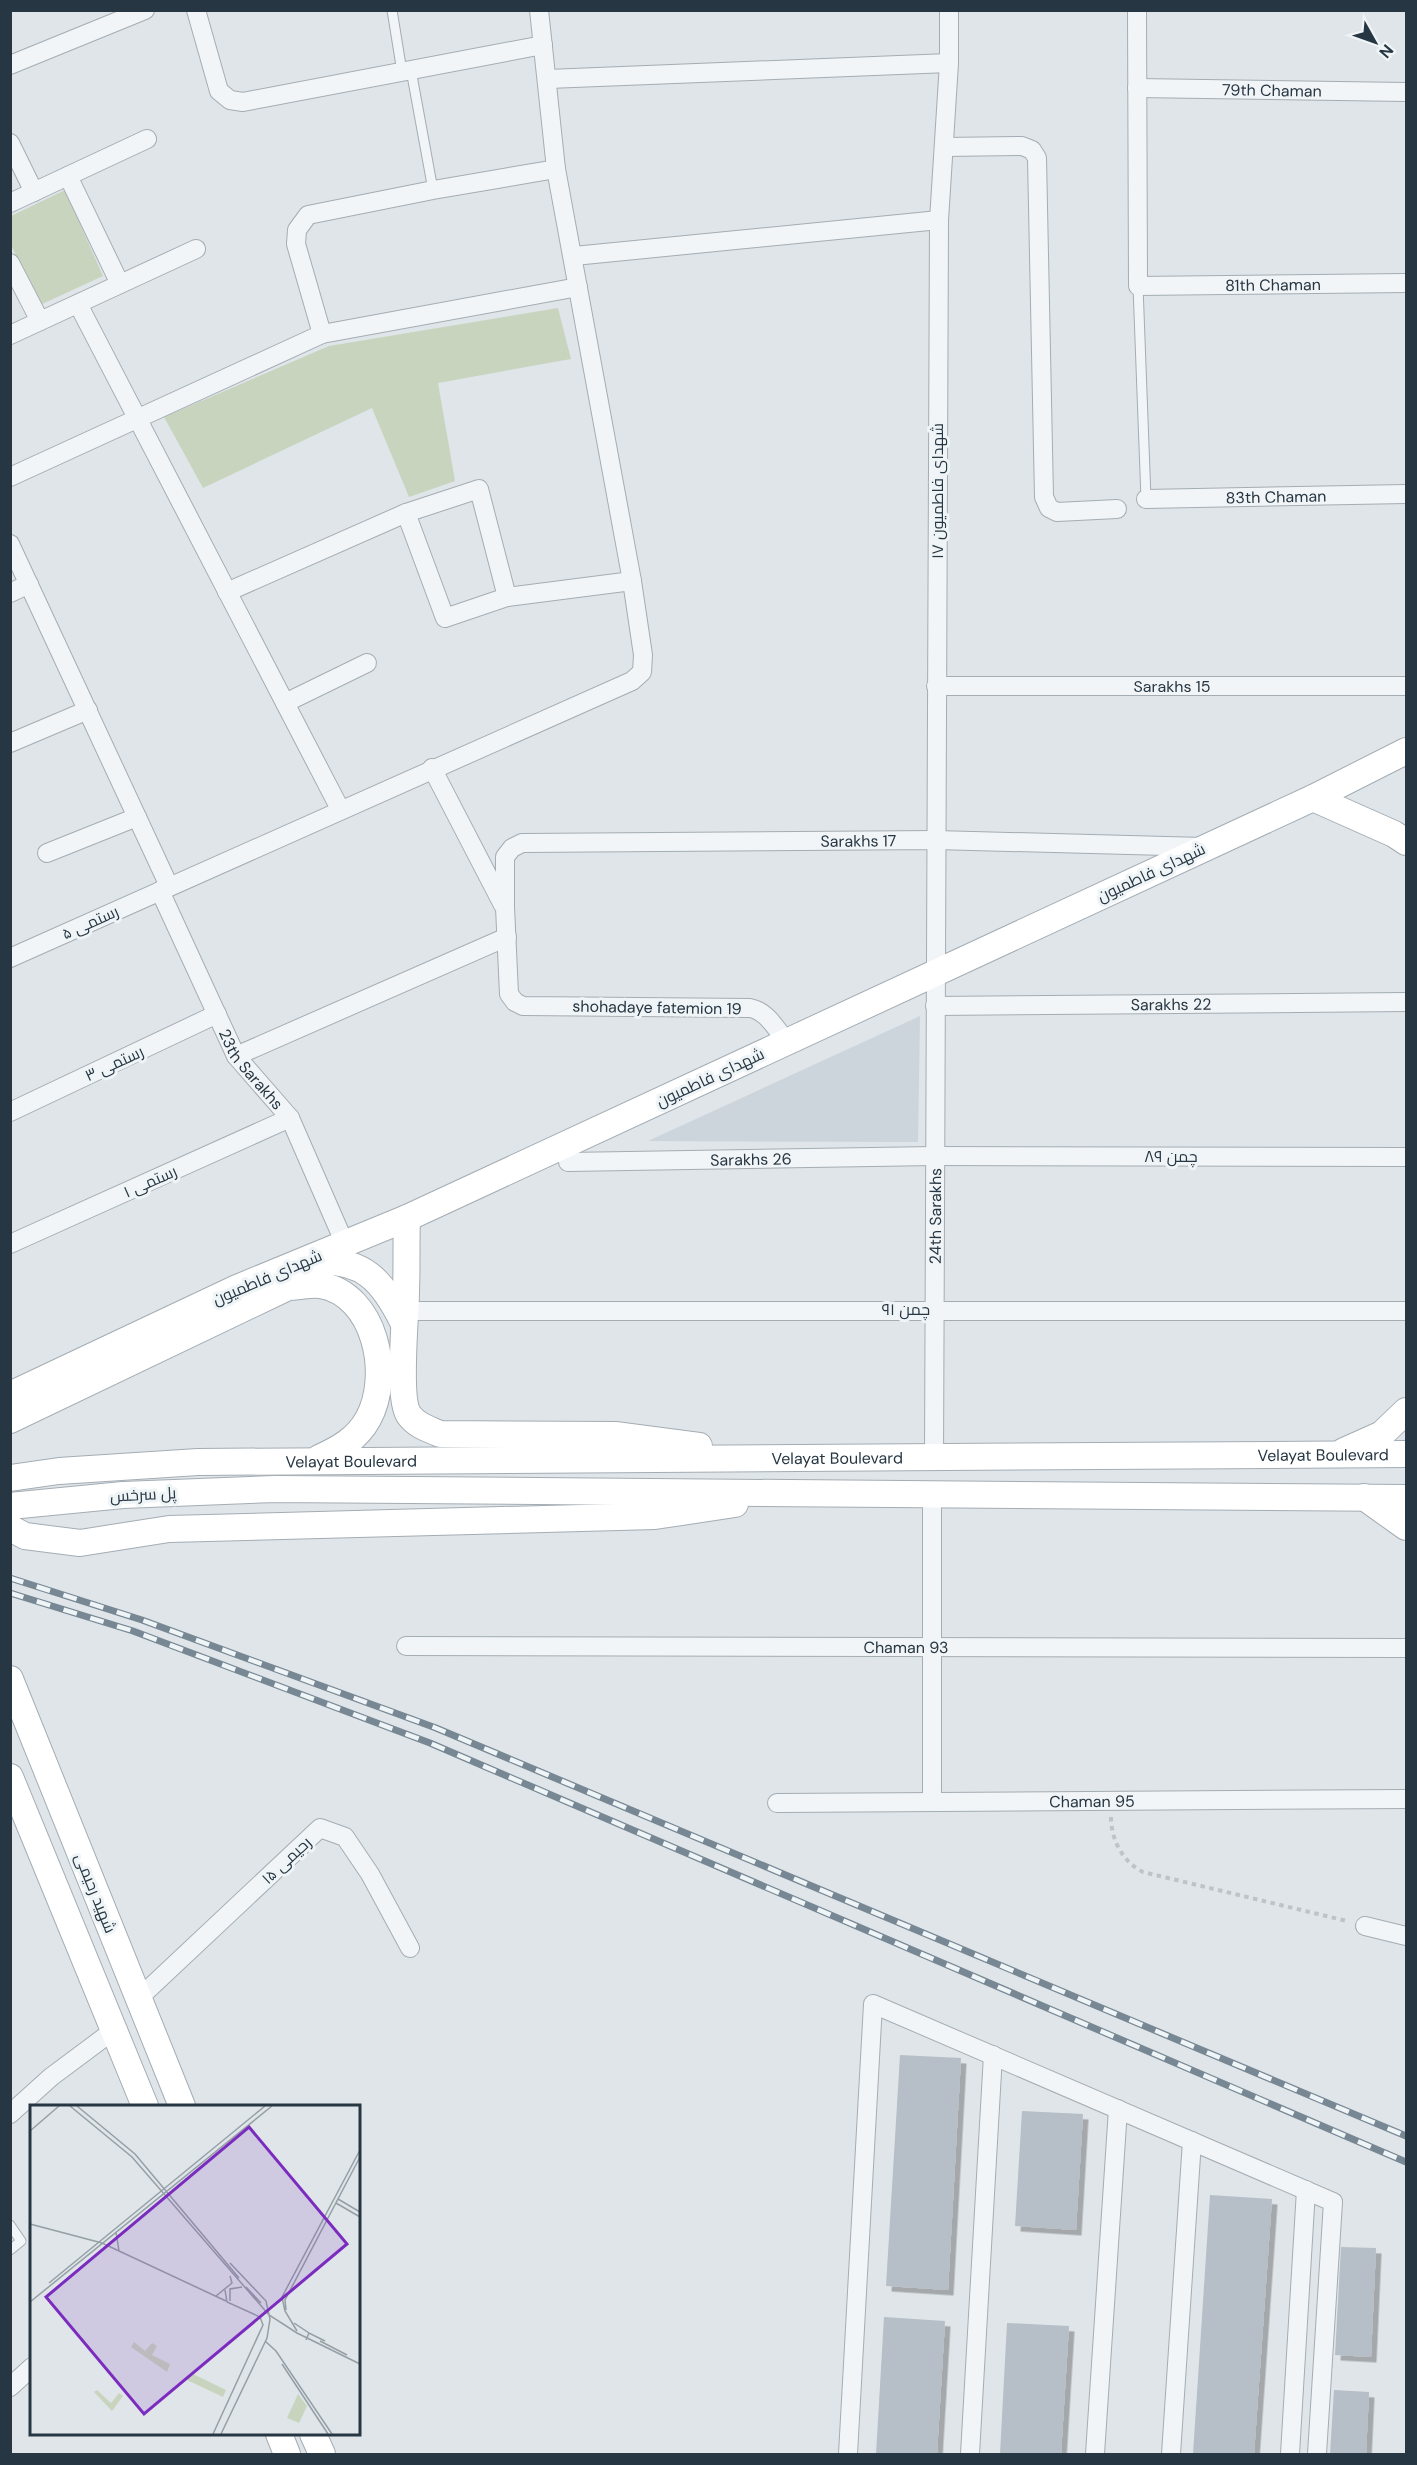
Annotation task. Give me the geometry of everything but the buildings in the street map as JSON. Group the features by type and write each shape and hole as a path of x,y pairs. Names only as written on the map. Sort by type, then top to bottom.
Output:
{"main road":[{"name":"شهدای فاطمیون","path":"10,1395 237,1288 407,1218 1313,798 1407,751"},
{"path":"1313,798 1407,842"},
{"path":"407,1218 404,1316 408,1413 419,1425 440,1434 615,1435 801,1458"},
{"path":"299,1263 337,1260 355,1265 389,1294 404,1316"},
{"path":"10,1420 288,1287 320,1285 345,1295 360,1308 373,1334 377,1360 378,1394 368,1419 356,1435 341,1449 313,1461"},
{"path":"1334,1456 1382,1434 1407,1411"},
{"name":"Velayat Boulevard","path":"269,1460 934,1459 1407,1454"},
{"name":"پل سرخس","path":"10,1478 114,1466 269,1460"},
{"name":"Velayat Boulevard","path":"275,1489 1407,1498"},
{"name":"پل سرخس","path":"10,1506 123,1495 275,1489"},
{"path":"10,1528 25,1536 80,1543 181,1528 655,1516 807,1492"},
{"path":"1364,1497 1407,1527"},
{"name":"شهید رحیمی","path":"10,1679 182,2105"},
{"path":"10,1777 146,2105"},
{"path":"57,1892 91,1880"},
{"path":"280,2435 287,2454"},
{"path":"315,2435 322,2454"}],"street":[{"path":"10,65 145,10"},
{"path":"196,10 219,91 230,100 243,102 543,45"},
{"path":"406,513 445,618 507,597 632,581 574,256 556,169 548,79 538,10"},
{"name":"شهدای فاطمیون ۱۷","path":"935,973 939,220 949,63 949,10"},
{"path":"1137,10 1138,286"},
{"path":"548,79 949,63"},
{"name":"79th Chaman","path":"1137,88 1407,92"},
{"path":"10,203 147,138"},
{"path":"10,143 34,192"},
{"path":"944,147 1022,146 1032,150 1038,158 1044,497 1049,508 1057,512 1117,509"},
{"path":"322,334 296,244 297,230 308,215 556,169"},
{"path":"68,176 120,284"},
{"path":"574,256 939,220"},
{"path":"10,334 196,249"},
{"path":"10,263 39,321"},
{"name":"81th Chaman","path":"1138,286 1407,283"},
{"path":"10,477 322,334 578,287"},
{"path":"78,304 340,809"},
{"path":"227,592 406,513 479,489 507,597"},
{"name":"83th Chaman","path":"1146,499 1407,494"},
{"name":"23th Sarakhs","path":"10,544 137,817 164,888 236,1056 290,1118 345,1244"},
{"name":"رستمی ۵","path":"10,958 432,768 632,681 642,672 643,655 632,581"},
{"path":"10,593 29,584"},
{"path":"285,703 368,663"},
{"name":"Sarakhs 15","path":"936,686 1407,686"},
{"path":"10,743 88,710"},
{"path":"236,1056 507,937 504,907 432,768"},
{"path":"47,854 137,817"},
{"name":"Sarakhs 17","path":"504,907 505,857 512,848 522,843 936,840 1206,847"},
{"name":"shohadaye fatemion 19","path":"507,937 509,994 515,1002 523,1006 750,1008 759,1010 786,1041"},
{"name":"24th Sarakhs","path":"934,1459 935,973"},
{"name":"Sarakhs 22","path":"936,1006 1407,1002"},
{"name":"رستمی ۳","path":"10,1112 217,1014"},
{"name":"رستمی ۱","path":"10,1244 290,1118"},
{"name":"چمن ۸۹","path":"935,1156 1407,1157"},
{"name":"Sarakhs 26","path":"568,1162 935,1156"},
{"name":"چمن ۹۱","path":"404,1316 935,1309 1407,1311"},
{"path":"932,1494 932,1802"},
{"name":"Chaman 93","path":"406,1646 1407,1648"},
{"name":"Chaman 95","path":"777,1803 1407,1799"},
{"name":"رحیمی ۱۵","path":"138,1999 320,1828 345,1837 370,1874 410,1948"},
{"path":"1365,1926 1407,1936"},
{"path":"848,2454 873,2004 1333,2202 1317,2454"},
{"path":"10,2114 51,2077 114,2030"},
{"path":"970,2454 993,2055"},
{"path":"1095,2454 1118,2109"},
{"path":"1171,2454 1192,2141"},
{"path":"1290,2454 1306,2190"},
{"path":"10,2387 30,2369"}],"lane":[{"path":"392,10 433,190"},
{"path":"1138,286 1146,499"},
{"path":"10,2225 21,2241 10,2250"}],"path":[{"path":"1111,1801 1111,1826 1119,1849 1131,1866 1143,1872 1365,1926"}],"shaded area":[{"path":"920,1016 918,1142 648,1141"}],"green space":[{"path":"65,190 103,276 40,305 11,245 11,216"},
{"path":"558,308 571,359 438,383 455,481 409,497 372,408 203,488 164,417 329,346"}],"railway":[{"path":"10,1578 142,1620 436,1728 1406,2136"},
{"path":"10,1593 133,1631 430,1743 1406,2162"}]}
